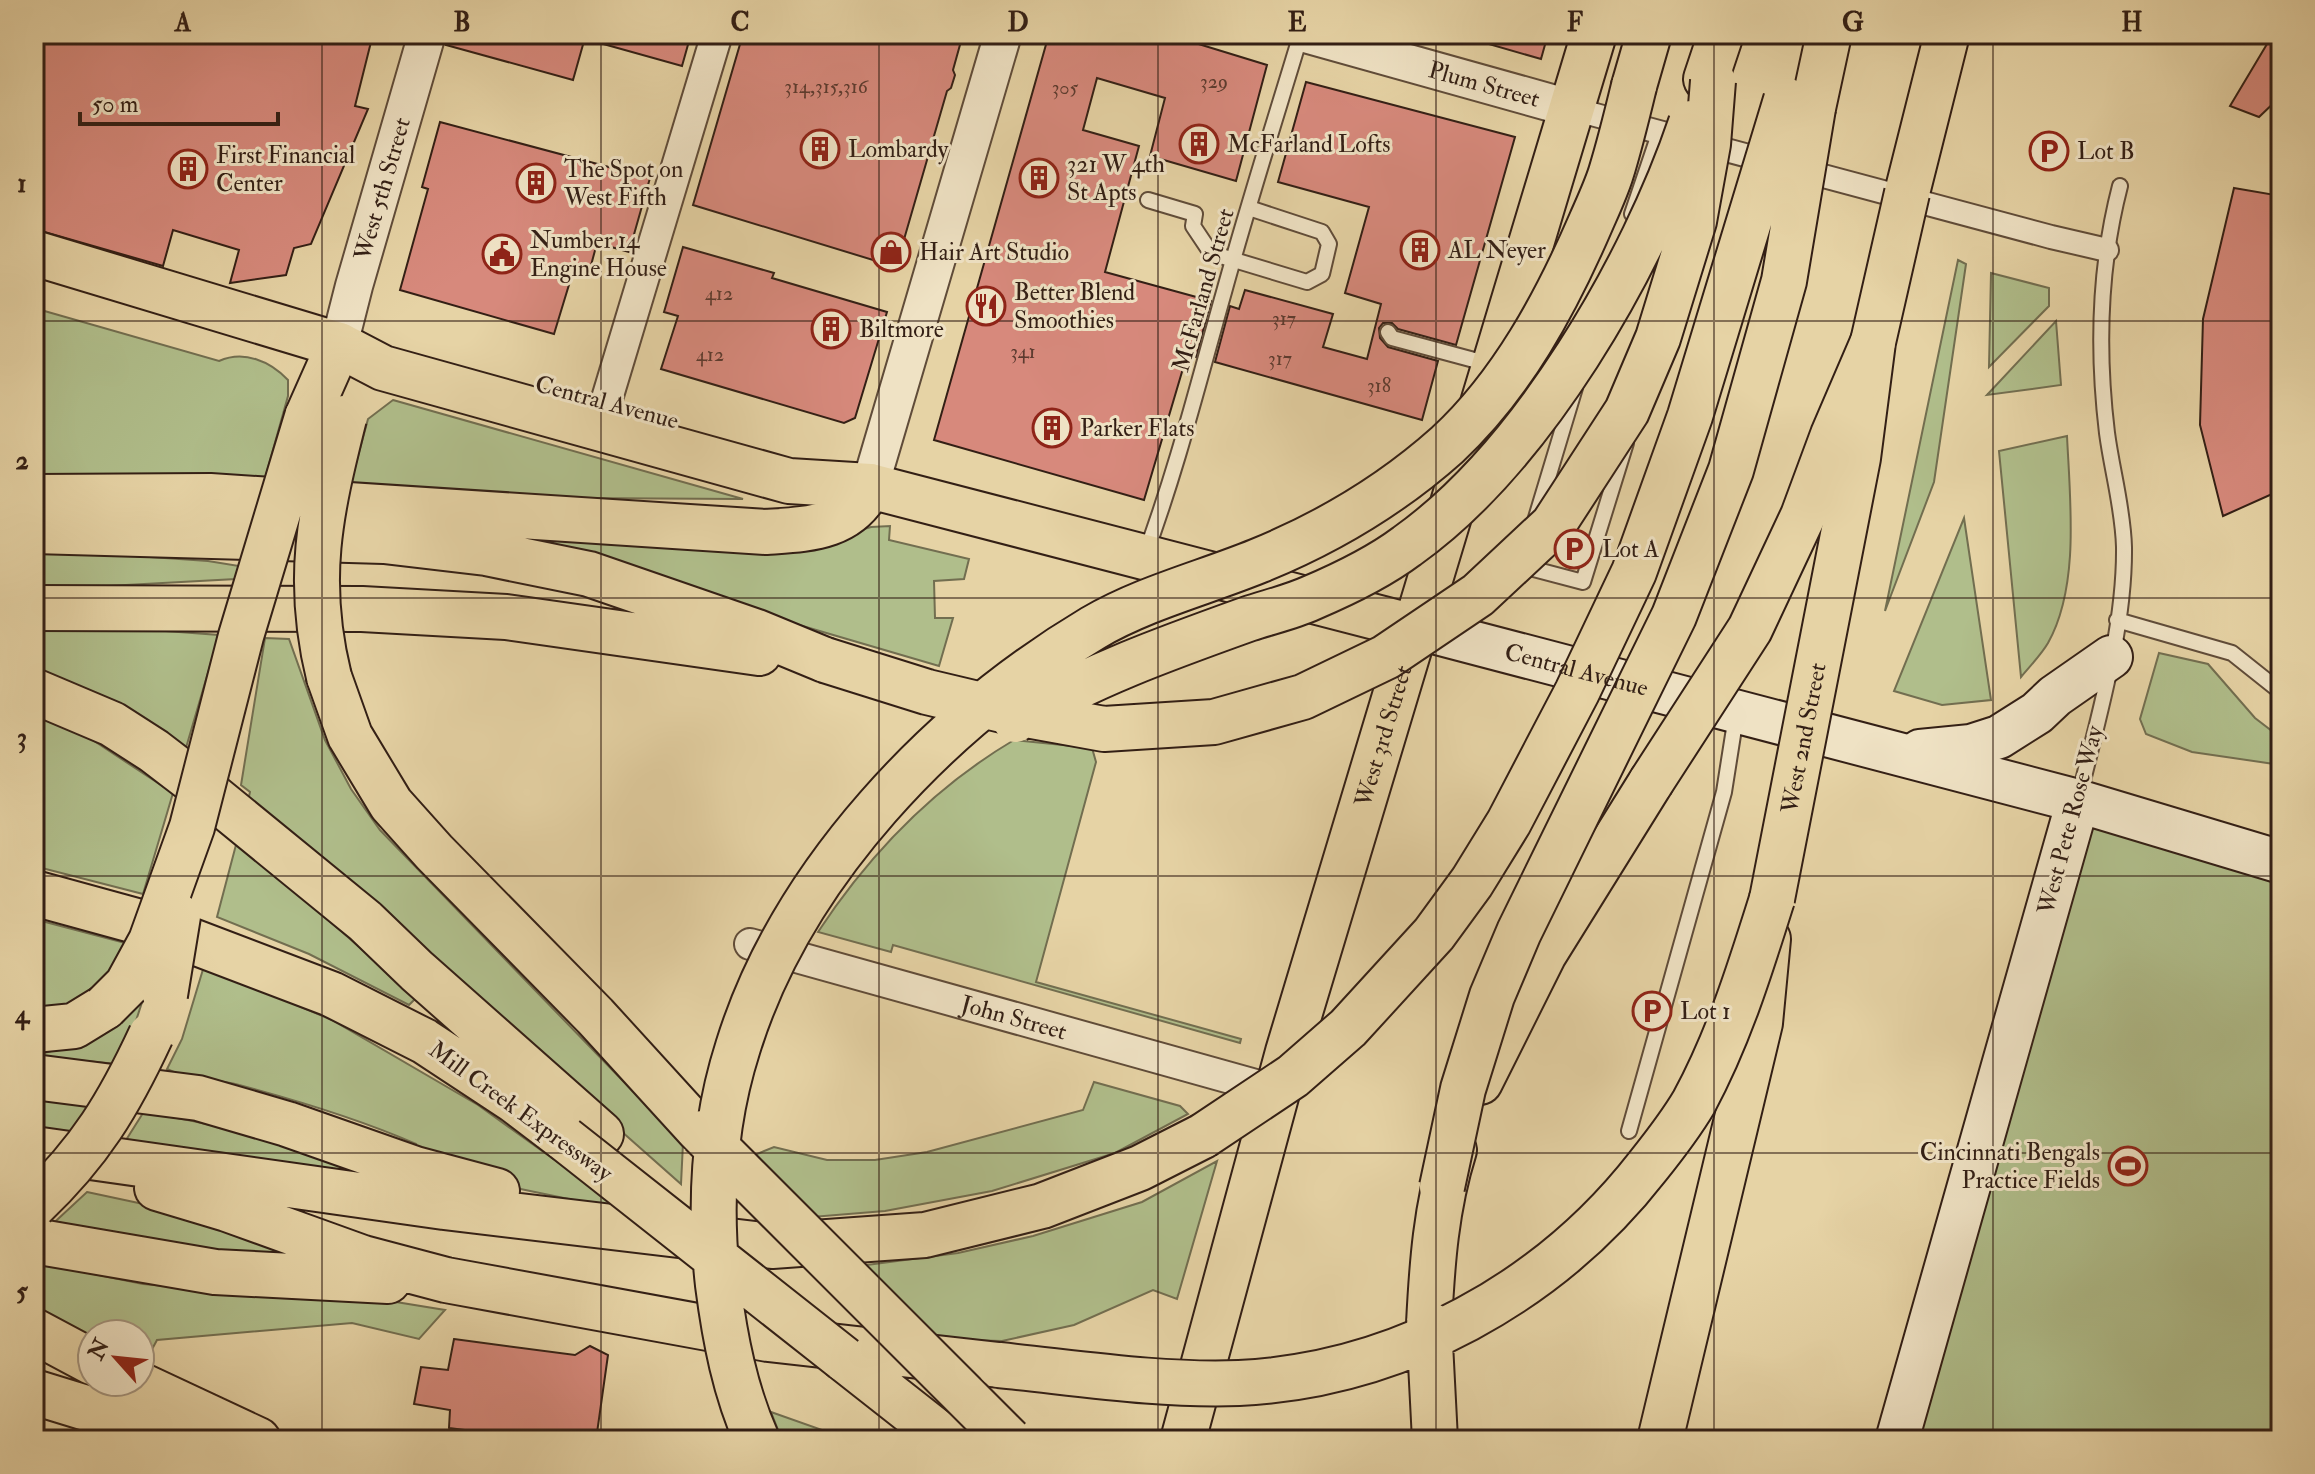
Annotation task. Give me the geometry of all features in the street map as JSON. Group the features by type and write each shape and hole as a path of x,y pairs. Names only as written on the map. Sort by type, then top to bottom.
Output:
{"main road":[{"name":"West 3rd Street","path":"1183,1440 1277,1091 1414,627 1525,371 1573,109 1594,34"},
{"path":"757,1440 732,1372 722,1313 714,1234 713,1175 725,1099 748,1017 776,956 822,880 856,835 925,757 964,719 1019,677 1097,626 1134,607 1260,560 1339,522 1408,479 1451,441 1516,364 1568,272 1611,175 1649,34"},
{"path":"1435,1440 1429,1324 1433,1250 1442,1187 1463,1089 1492,996 1519,932 1674,616 1731,470 1784,281 1800,104 1810,34"},
{"path":"34,1149 444,1207 772,1246 925,1235 1042,1206 1140,1168 1203,1136 1293,1076 1348,1028 1434,934 1472,882 1509,822 1577,692 1634,572 1800,104 1829,34"},
{"name":"West 2nd Street","path":"1660,1440 1760,1023 1772,899 1858,458 1873,342 1930,94 1947,34"},
{"path":"822,880 890,810 924,781 960,753 1047,701 1118,666 1310,599 1358,576 1408,546 1461,500 1513,442 1597,324 1631,263 1675,170 1715,59"},
{"path":"34,531 384,541 486,553 589,574 757,632 825,660 941,696 1104,729 1214,722 1303,697 1386,657 1478,595 1553,525 1627,411 1658,338 1694,221 1708,144 1715,59"},
{"name":"Central Avenue","path":"34,253 339,345 383,368 789,481 870,486 2078,801 2281,862"},
{"name":"Central Avenue","path":"339,345 381,337 817,460 870,486"},
{"path":"1442,1187 1477,1088 1544,954 1750,629 1803,516 1873,342"},
{"path":"34,1205 66,1175 103,1127 121,1098 151,1035 165,995 192,827 241,636 325,418 349,389 339,345"},
{"path":"325,418 325,495 316,555 318,622 329,677 350,736 391,804 595,1016 699,1130 1009,1440"},
{"path":"34,497 210,496 766,532 801,530 846,516 858,506 870,486"},
{"path":"34,608 362,609 506,617 825,660"},
{"path":"1887,753 1971,746 1999,737 2037,713 2114,639"},
{"path":"34,691 112,724 154,751 365,921 583,1137 757,1290 947,1440"},
{"name":"West Pete Rose Way","path":"1897,1440 2078,801"},
{"path":"34,1030 74,1026 105,1007 127,985 151,941 192,827"},
{"name":"Mill Creek Expressway","path":"34,893 147,924 331,994 424,1041 515,1101 583,1137"},
{"path":"34,1159 213,1204 363,1258 446,1280 768,1339 1194,1383 1241,1383 1292,1377 1374,1360 1411,1346 1532,1280 1600,1222 1632,1187 1692,1105 1739,1001 1772,899"},
{"path":"34,1077 198,1098 287,1124 415,1169 630,1229"},
{"path":"34,1241 215,1272 377,1282 446,1280"},
{"path":"34,1331 76,1353"},
{"path":"34,1392 122,1419 174,1440"},
{"path":"156,1392 258,1440"}],"street":[{"name":"West 5th Street","path":"339,345 427,34"},
{"path":"606,402 717,34"},
{"path":"870,486 1003,34"},
{"name":"Plum Street","path":"1303,34 1573,109"},
{"path":"1573,109 2107,250"},
{"name":"John Street","path":"750,944 1277,1091"}],"lane":[{"name":"McFarland Street","path":"1144,558 1168,490 1303,34"},
{"path":"1622,245 1577,381 1522,566 1583,582 1716,156 1657,140 1627,230"},
{"name":"West Pete Rose Way","path":"2078,801 2114,639 2124,550 2122,515 2107,434 2102,361 2102,287 2120,186"},
{"path":"1148,200 1195,214 1193,226 1211,253 1307,282 1322,274 1329,244 1322,232 1249,208"},
{"path":"1388,332 1392,338 1577,381"},
{"path":"2114,639 2232,653 2281,692"},
{"path":"1629,1131 1724,792 1737,712"}],"green space":[{"path":"1958,260 1966,264 1934,482 1885,611"},
{"path":"1991,273 2049,288 2049,306 1989,367"},
{"path":"34,308 219,361 238,357 256,359 281,373 288,380 288,396 264,482 104,474 34,477"},
{"path":"2056,321 2061,385 1987,395"},
{"path":"393,400 743,499 574,498 350,486 368,419"},
{"path":"2067,436 2071,542 2065,596 2048,643 2021,677 1999,451"},
{"path":"1964,518 1991,700 1942,705 1894,691"},
{"path":"890,526 889,540 969,559 964,579 934,581 935,618 953,618 939,666 513,544 514,531 854,532"},
{"path":"34,549 208,561 239,566 236,579 34,590"},
{"path":"85,625 219,635 183,758 34,678 34,626"},
{"path":"265,638 289,639 325,740 351,789 380,830 683,1143 681,1184 248,801 250,792 241,785"},
{"path":"2159,653 2208,664 2255,718 2281,738 2281,765 2192,752 2146,734 2140,719"},
{"path":"34,716 76,729 173,793 143,894 34,866"},
{"path":"1014,740 1092,748 1096,762 1036,982 1241,1039 1240,1043 893,945 891,952 818,932 859,875 905,824 957,779"},
{"name":"Cincinnati Bengals Practice Fields","path":"2078,801 2281,862 2281,1440 1897,1440"},
{"path":"237,841 417,997 409,1005 309,954 217,917"},
{"path":"34,919 129,944 102,983 80,1002 51,1012 34,1013"},
{"path":"204,966 332,1020 478,1105 619,1206 607,1207 511,1187 412,1156 416,1144 351,1119 239,1085 186,1076 167,1069 182,1039"},
{"path":"146,990 132,1033 117,1064 34,1056 82,1042"},
{"path":"1094,1082 1180,1106 1188,1114 1115,1153 992,1191 885,1211 812,1217 752,1156 774,1147 827,1160 875,1160 927,1152 1083,1110"},
{"path":"34,1099 90,1106 65,1140 34,1134"},
{"path":"143,1113 223,1128 354,1169 350,1184 121,1148"},
{"path":"1217,1161 1177,1299 1153,1290 1074,1325 1002,1341 931,1339 859,1266 958,1253 1033,1236 1142,1202"},
{"path":"87,1192 176,1211 286,1247 288,1259 45,1231"},
{"path":"34,1262 143,1284 283,1296 347,1294 445,1310 419,1339 352,1323 156,1342 156,1318 76,1318 76,1335 34,1314"},
{"path":"771,1412 825,1431 831,1440 782,1440"}],"building":[{"name":"First Financial Center","path":"34,34 373,34 355,106 368,109 311,244 294,248 286,275 230,283 239,250 173,230 163,266 34,229"},
{"path":"447,34 586,34 573,80 446,45"},
{"path":"590,34 691,34 682,66 589,40"},
{"path":"743,34 963,34 953,70 955,75 947,91 896,267 693,205"},
{"path":"1049,34 1166,34 1267,65 1236,181 1150,156 1165,98 1097,78 1083,130 1139,146 1105,272 1211,301 1196,357 1187,355 1144,500 934,440"},
{"path":"1475,34 1548,34 1541,59 1475,40"},
{"path":"2273,34 2281,34 2281,96 2259,117 2230,106"},
{"name":"AL Neyer","path":"1306,82 1515,137 1456,345 1398,329 1392,323 1383,323 1379,328 1380,338 1388,347 1438,361 1422,420 1215,362 1230,306 1239,309 1245,290 1333,314 1323,347 1367,359 1381,304 1345,293 1369,207 1278,182"},
{"path":"440,122 650,178 629,252 597,243 590,269 575,265 554,334 400,290 428,189 422,187"},
{"path":"2234,188 2281,196 2281,490 2223,516 2200,425 2203,319"},
{"path":"683,247 774,273 772,278 887,312 855,418 844,423 661,369 678,316 664,312"},
{"path":"454,1339 575,1355 590,1346 608,1355 596,1440 503,1440 503,1435 449,1428 450,1410 414,1404 421,1367 448,1370"}],"place":[{"name":"McFarland Lofts","path":"1199,144"},
{"name":"Lombardy","path":"820,149"},
{"name":"Lot B","path":"2049,151"},
{"name":"First Financial Center","path":"188,169"},
{"name":"321 W 4th St Apts","path":"1039,178"},
{"name":"The Spot on West Fifth","path":"536,183"},
{"name":"AL Neyer","path":"1420,250"},
{"name":"Hair Art Studio","path":"891,252"},
{"name":"Number 14 Engine House","path":"502,254"},
{"name":"Better Blend Smoothies","path":"986,306"},
{"name":"Biltmore","path":"831,329"},
{"name":"Parker Flats","path":"1052,428"},
{"name":"Lot A","path":"1574,549"},
{"name":"Lot 1","path":"1652,1011"},
{"name":"Cincinnati Bengals Practice Fields","path":"2128,1166"}]}
